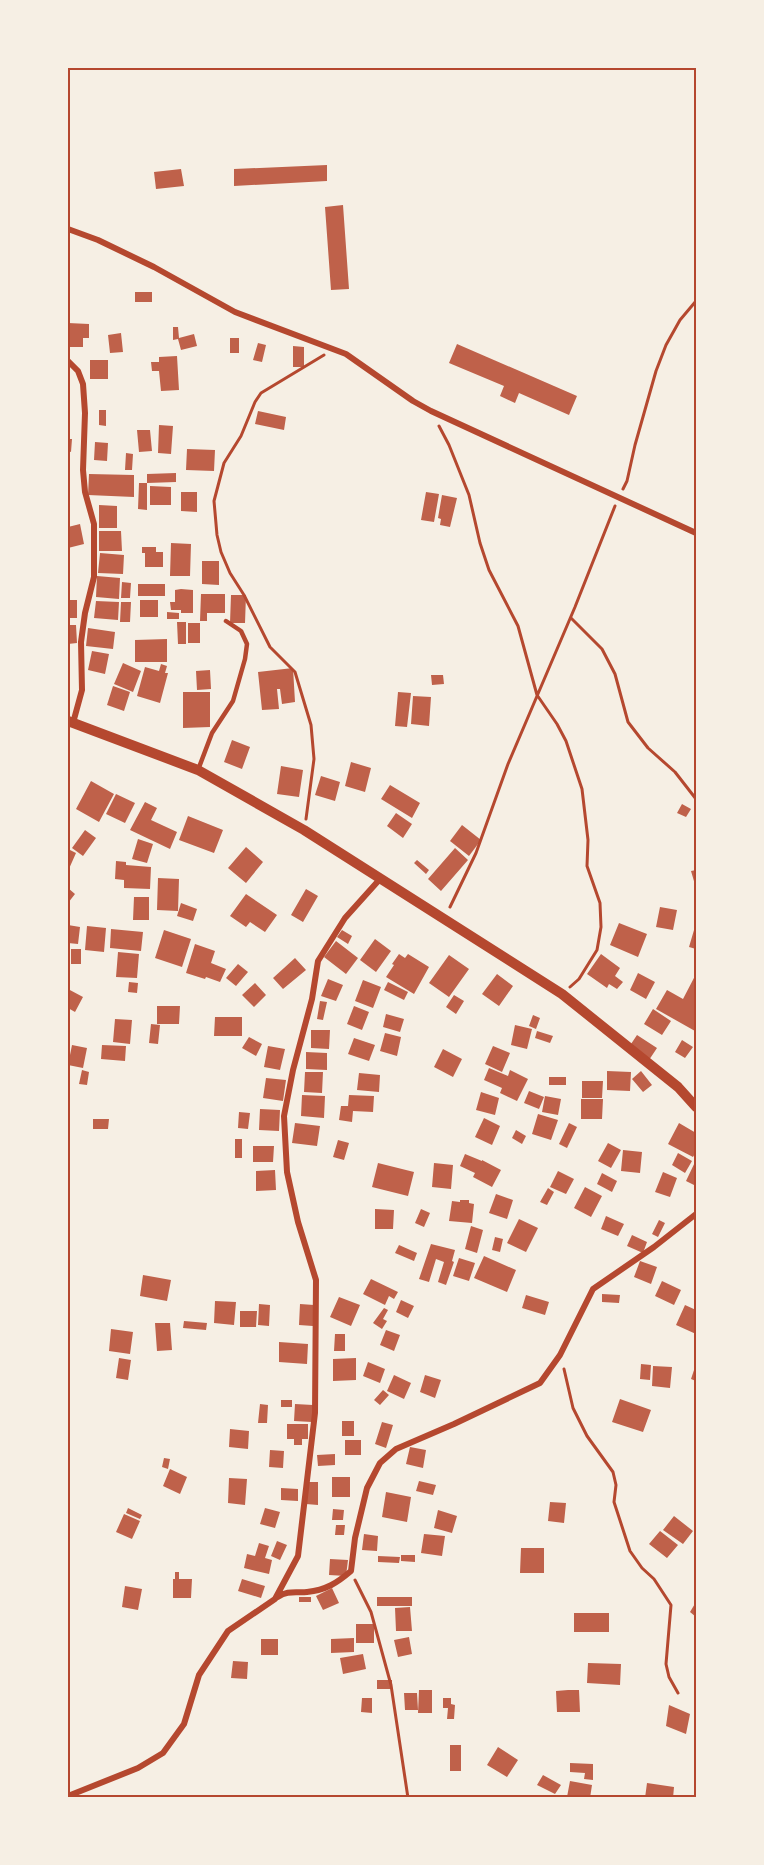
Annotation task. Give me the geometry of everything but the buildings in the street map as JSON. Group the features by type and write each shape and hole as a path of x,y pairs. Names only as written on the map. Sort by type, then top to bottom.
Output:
{"street":[{"path":"68,229 98,240 154,267 235,312 346,354 431,411 696,533"},
{"path":"68,361 78,371 83,384 86,413 83,470 85,492 93,524 94,544 94,577 81,642 82,690 70,722 198,770 304,830 562,994 678,1087 696,1107"},
{"path":"275,1599 298,1556 315,1413 316,1280 298,1222 287,1172 284,1116 293,1070 312,999 318,962 345,918 380,879"},
{"path":"68,1796 138,1768 163,1753 184,1724 199,1675 228,1631 284,1592 308,1592 336,1584 351,1571 355,1538 368,1488 380,1463 396,1449 540,1383 560,1355 593,1289 647,1252 696,1214"}],"lane":[{"path":"198,770 212,733 233,701 245,659 247,644 241,631 226,621"}],"path":[{"path":"444,918 476,853 508,764 571,618 618,497 627,481 656,370 666,345 680,320 696,301"},
{"path":"304,830 314,759 311,725 295,672 270,646 230,573 217,535 214,501 224,463 241,436 261,393 333,349"},
{"path":"431,411 449,445 469,495 489,570 518,626 537,695 558,724 582,789 588,840 586,866 600,903 601,927 597,950 579,979 562,994"},
{"path":"571,618 602,649 615,674 628,722 648,748 675,772 696,799"},
{"path":"560,1355 573,1408 587,1436 613,1472 616,1485 614,1502 630,1551 642,1568 654,1579 671,1605 666,1664 669,1677 678,1693"},
{"path":"351,1571 371,1612 391,1685 408,1797"}]}
